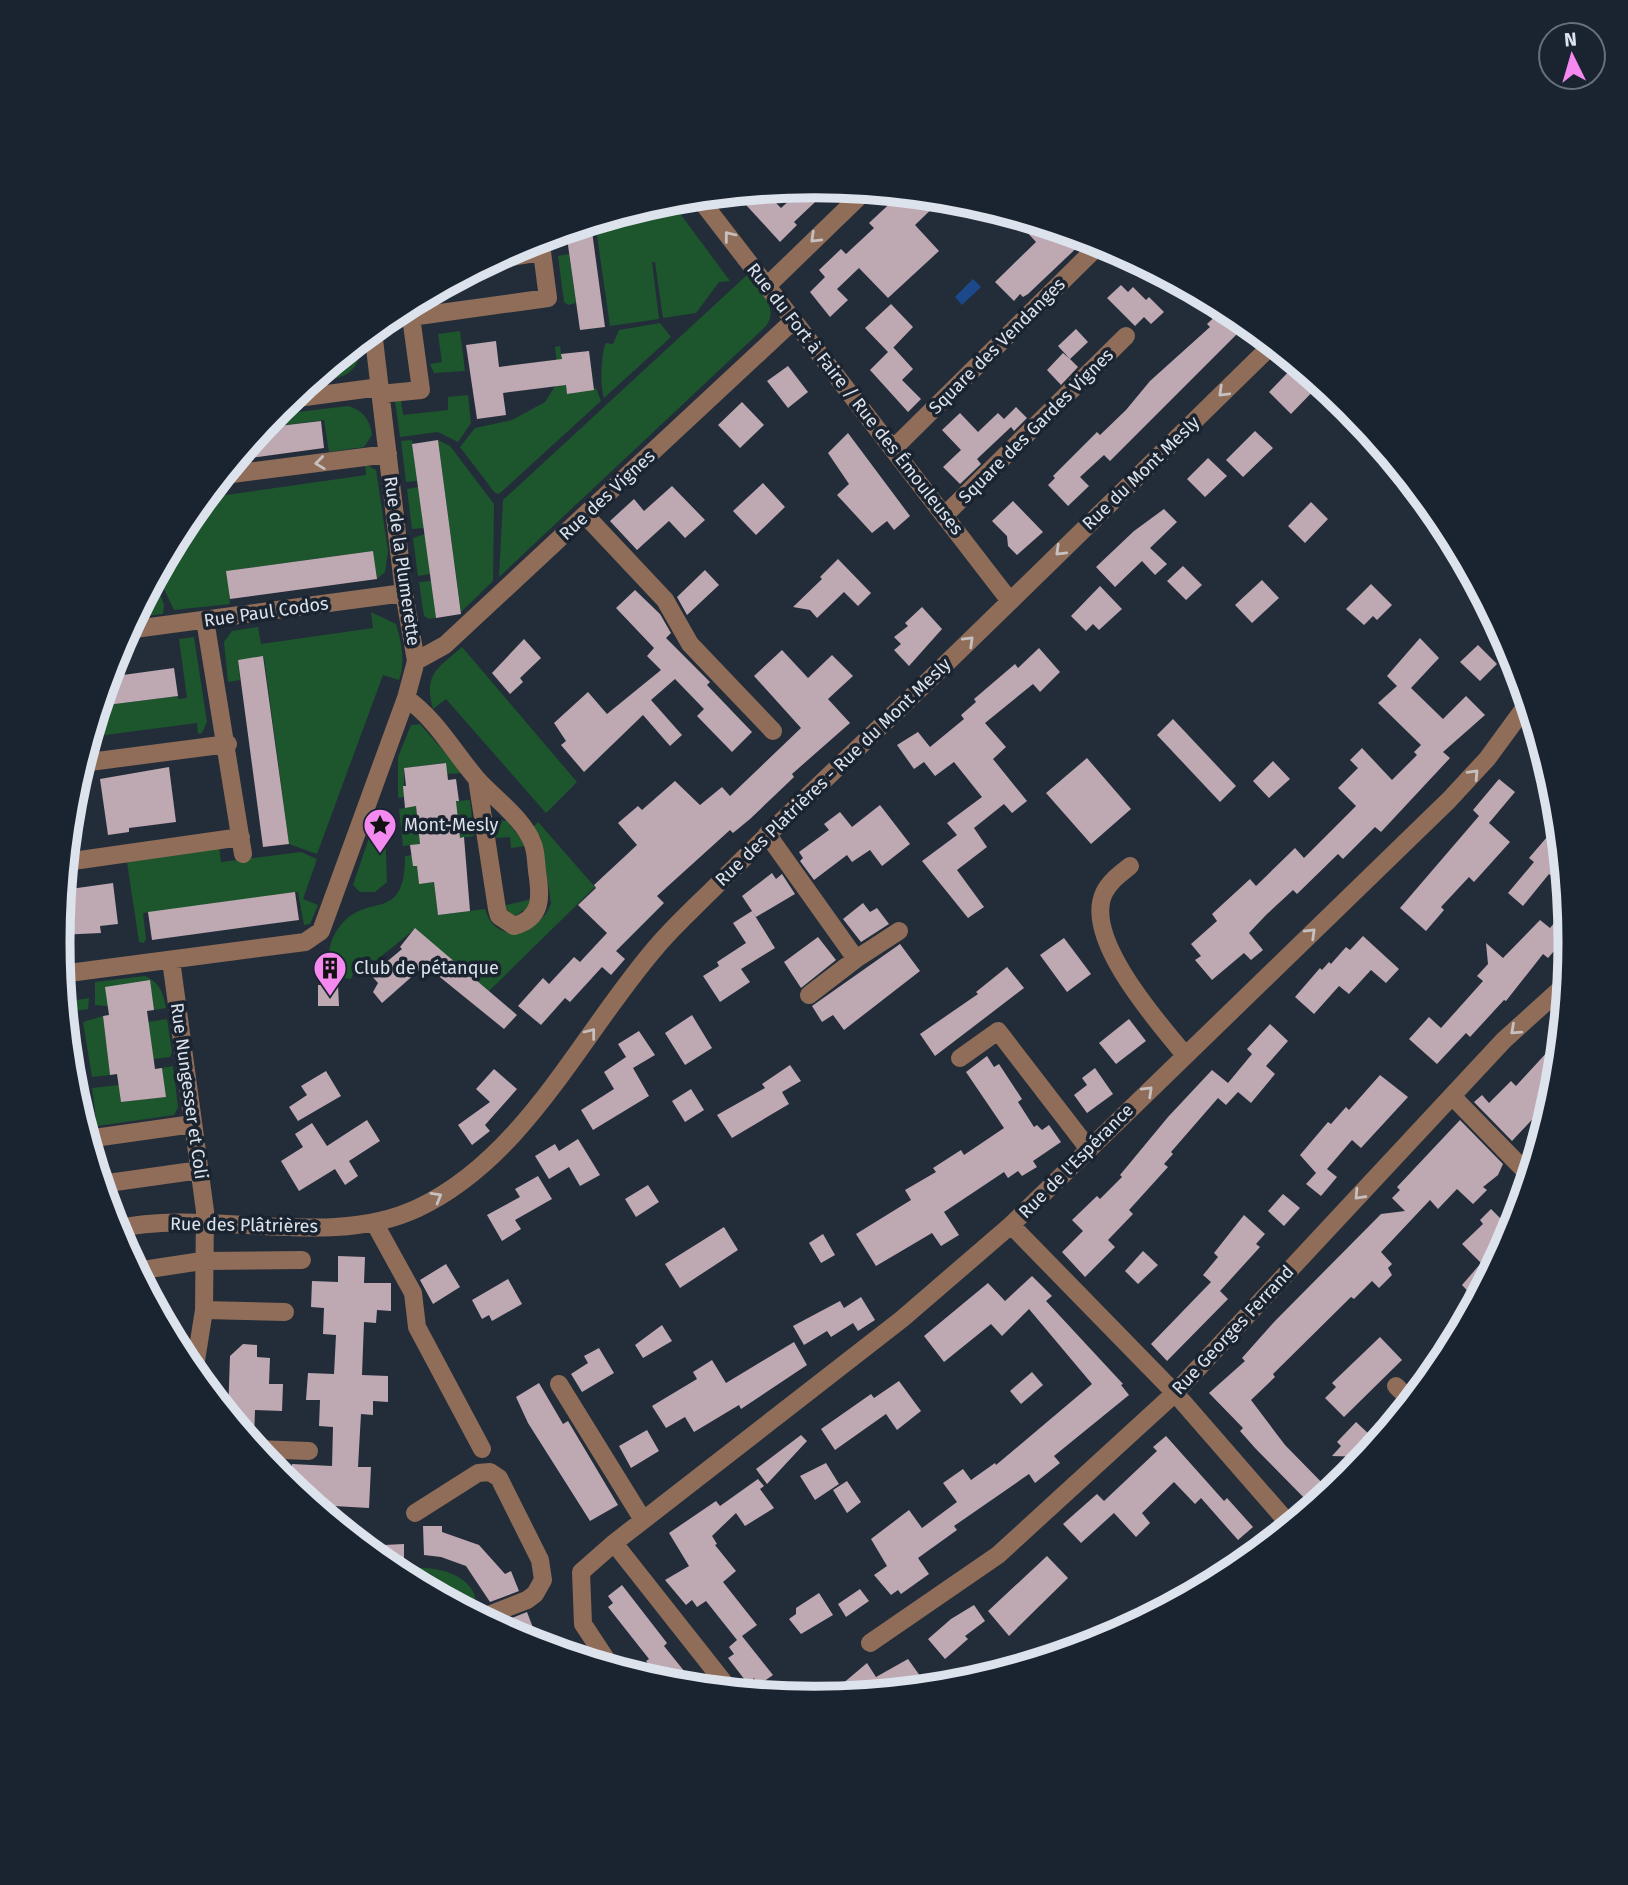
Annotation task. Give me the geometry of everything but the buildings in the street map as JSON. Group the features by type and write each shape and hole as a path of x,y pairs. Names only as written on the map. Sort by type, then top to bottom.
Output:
{"street":[{"path":"767,286 856,200"},
{"name":"Rue du Fort à Faire / Rue des Émouleuses","path":"706,207 1010,601"},
{"path":"412,317 548,298 542,250"},
{"name":"Square des Vendanges","path":"893,449 1092,252"},
{"path":"308,397 421,390 411,318"},
{"name":"Rue des Vignes","path":"416,662 444,645 793,321"},
{"name":"Square des Gardes Vignes","path":"945,516 1126,336"},
{"name":"Rue de la Plumerette","path":"71,973 305,942 321,931 406,698 416,662 404,593 374,343"},
{"name":"Rue du Mont Mesly","path":"1010,601 1266,351"},
{"path":"238,473 388,454"},
{"path":"585,515 665,600 690,644 773,731"},
{"name":"Rue Paul Codos","path":"140,629 404,593"},
{"name":"Rue des Platrières - Rue du Mont Mesly","path":"374,1224 417,1209 459,1184 496,1156 657,945 767,834 1010,601"},
{"path":"75,861 242,845 228,744 205,620"},
{"path":"406,698 424,711 477,779 527,832 533,844 541,900 537,911 523,924 513,926 505,922 496,909 477,779"},
{"name":"Rue de l'Espérance","path":"604,1656 583,1623 582,1572 643,1520 902,1319 1012,1224 1449,800 1487,759 1522,712"},
{"path":"92,762 228,744"},
{"path":"767,834 856,959"},
{"path":"1130,866 1112,880 1103,895 1106,943 1118,967 1185,1055"},
{"path":"809,995 856,959 899,931"},
{"name":"Rue Nungesser et Coli","path":"172,960 200,1170 204,1222 204,1310 196,1358"},
{"name":"Rue Georges Ferrand","path":"870,1643 998,1555 1175,1393 1504,1040 1556,993"},
{"path":"960,1058 998,1031 1088,1148"},
{"path":"1452,1096 1523,1169"},
{"path":"96,1138 193,1124"},
{"path":"109,1183 200,1170"},
{"name":"Rue des Plâtrières","path":"127,1226 204,1222 318,1227 374,1224"},
{"path":"374,1224 413,1293 417,1327 482,1449"},
{"path":"1012,1224 1175,1393 1285,1519"},
{"path":"146,1270 202,1261 302,1260"},
{"path":"204,1310 285,1312"},
{"path":"559,1384 643,1520"},
{"path":"1396,1386 1404,1394"},
{"path":"271,1450 309,1451"},
{"path":"415,1513 478,1473 490,1472 499,1478 540,1560 543,1580 535,1594 492,1613"},
{"path":"614,1543 723,1681"}],"green space":[{"path":"678,211 730,281 719,282 696,313 663,318 655,262 652,262 659,319 610,326 596,231"},
{"path":"569,254 576,303 568,305 564,302 558,256"},
{"path":"747,275 769,305 770,319 766,326 499,577 503,500"},
{"path":"660,323 671,337 604,398 602,370 606,343 613,344 619,330"},
{"path":"460,331 465,371 434,373 430,364 442,362 438,334"},
{"path":"560,346 567,394 596,388 601,401 499,494 495,493 460,447 475,428 512,420 545,402 559,380 555,347"},
{"path":"359,353 352,370 326,380"},
{"path":"468,395 471,423 458,442 438,432 400,437 395,401 401,400 403,415 448,410 448,397"},
{"path":"348,406 365,416 372,435 364,447 329,452 324,420 279,426 291,413"},
{"path":"412,440 417,481 406,482 401,441"},
{"path":"438,440 450,446 494,504 493,581 461,612"},
{"path":"365,464 376,470 388,551 385,572 377,579 373,551 227,571 230,604 174,610 162,585 195,529 220,496 366,475"},
{"path":"418,487 424,528 412,529 407,489"},
{"path":"425,534 430,574 418,576 413,538"},
{"path":"431,581 436,618 429,619 424,616 419,582"},
{"path":"159,591 164,605 163,614 146,616"},
{"path":"371,612 396,624 402,652 401,673 399,680 383,675 317,854 289,844 264,657 238,660 240,680 228,682 224,642 232,631 258,627 261,644 373,628"},
{"path":"194,637 207,722 202,733 198,734 197,723 99,736 108,705 178,696 178,699 187,698 179,639"},
{"path":"462,647 577,782 546,813 446,699 433,709 430,697 431,680 440,667"},
{"path":"420,724 463,773 447,774 445,763 404,768 404,797 398,798 398,757 411,725"},
{"path":"470,800 474,836 460,838 456,801"},
{"path":"416,806 420,844 403,846 399,809"},
{"path":"381,813 385,824 387,882 375,892 360,892 353,885 376,817"},
{"path":"500,820 507,821 526,846 511,848 510,837 495,838 494,826"},
{"path":"538,822 595,887 489,991 415,929 374,962 354,971 351,979 327,976 330,949 336,931 352,915 392,899 399,891 405,856 412,855 417,866 419,883 434,882 438,915 485,909 490,921 508,932 528,929 538,922 551,903 541,838 533,827"},
{"path":"219,847 221,862 301,852 317,859 303,899 318,905 310,924 304,925 298,892 143,913 146,939 144,943 139,942 127,862"},
{"path":"532,899 528,907 514,917 503,906"},
{"path":"145,976 160,989 166,1008 154,1010 95,1005 95,982"},
{"path":"89,998 88,1009 74,1011 73,1001"},
{"path":"103,1016 110,1075 92,1077 83,1022"},
{"path":"167,1019 172,1052 170,1057 153,1059 148,1022"},
{"path":"173,1066 178,1107 174,1115 97,1126 92,1088 119,1085 121,1102 165,1097 162,1068"},
{"path":"420,1568 429,1568 456,1576 470,1587 476,1604 442,1587 420,1573"}],"water":[{"path":"973,279 981,287 962,305 955,297"}],"place":[{"name":"Mont-Mesly","path":"380,855"},
{"name":"Club de pétanque","path":"330,998"}]}
